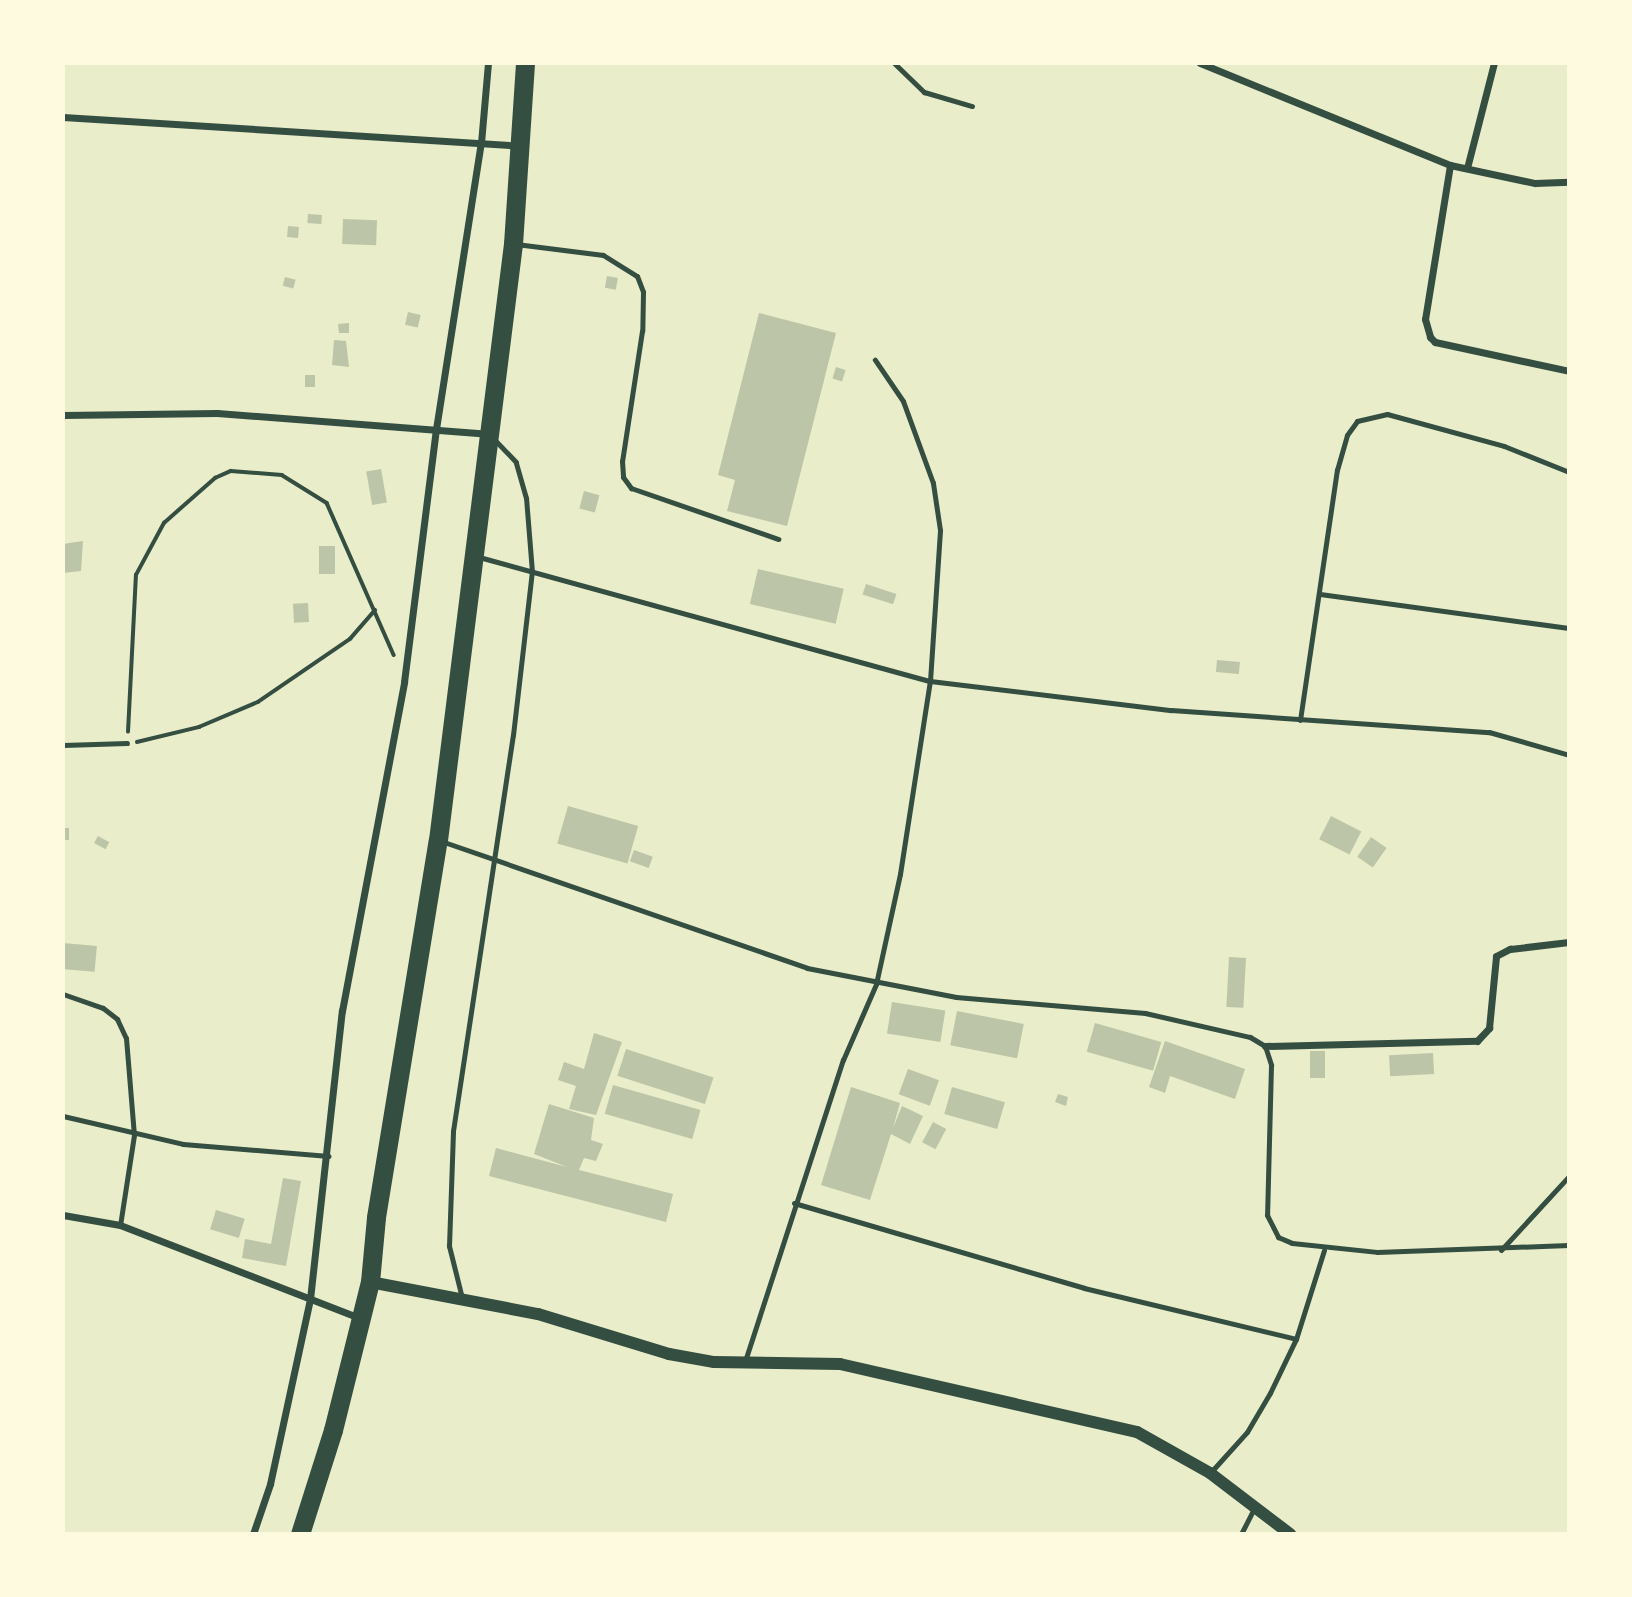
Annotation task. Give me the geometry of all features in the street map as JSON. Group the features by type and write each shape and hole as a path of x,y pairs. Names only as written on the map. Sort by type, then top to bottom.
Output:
{"highway":[{"path":"300,1534 333,1430 370,1282 376,1217 438,840 513,244 525,63"}],"street":[{"path":"253,1534 270,1484 310,1299 329,1156 342,1011 404,682 436,429 481,144 488,63"},
{"path":"1200,63 1450,165 1535,183 1569,182"},
{"path":"1467,168 1494,63"},
{"path":"63,117 520,146"},
{"path":"1450,165 1425,319 1430,337 1435,342 1569,371"},
{"path":"63,415 217,413 487,434"},
{"path":"1265,1045 1482,1039 1489,1028 1496,956 1510,949 1569,942"},
{"path":"63,1215 120,1225 360,1318"},
{"path":"370,1282 538,1314 669,1354 714,1362 840,1363 906,1376 985,1400 1137,1432 1210,1472 1290,1534"}],"lane":[{"path":"894,63 924,92 972,106"},
{"path":"513,244 603,255 637,276 643,292 642,331 622,461 623,477 631,488 778,539"},
{"path":"745,1361 794,1203 843,1060 876,984 900,874 930,681 940,530 933,483 903,401 875,360"},
{"path":"1300,720 1337,470 1347,435 1357,421 1387,414 1504,446 1569,472"},
{"path":"463,1300 449,1246 447,1194 532,572 526,498 516,462 487,434"},
{"path":"472,555 930,681 1300,720 1489,732 1569,755"},
{"path":"1320,594 1569,628"},
{"path":"63,745 127,743"},
{"path":"438,840 746,948 876,984 956,997 1145,1013 1250,1037 1265,1045 1271,1065 1267,1215 1278,1237 1324,1250 1501,1250 1569,1245"},
{"path":"63,994 103,1008 117,1019 131,1059 134,1135 120,1225"},
{"path":"63,1116 134,1135 233,1150 329,1156"},
{"path":"1501,1250 1569,1176"},
{"path":"794,1203 1084,1287 1296,1339"},
{"path":"1210,1472 1247,1432 1296,1339 1324,1250"},
{"path":"1241,1534 1254,1508"}],"path":[{"path":"375,610 350,639 258,702 200,727 127,743 136,575 164,523 215,478 251,470 282,475 327,503 375,610 404,682"}],"building":[{"path":"308,214 322,215 321,224 307,223"},
{"path":"343,219 377,220 376,245 342,244"},
{"path":"288,226 299,227 298,238 287,237"},
{"path":"607,276 618,278 616,290 605,288"},
{"path":"285,277 296,280 293,289 283,286"},
{"path":"408,312 421,315 418,328 405,325"},
{"path":"759,313 836,333 787,526 727,511 735,480 718,475"},
{"path":"349,323 349,333 339,333 338,324"},
{"path":"334,340 346,341 349,367 332,365"},
{"path":"836,367 846,370 842,381 832,378"},
{"path":"305,375 315,375 315,387 305,387"},
{"path":"381,469 387,502 372,505 366,472"},
{"path":"584,491 599,495 595,513 579,508"},
{"path":"83,541 81,571 63,573 63,544"},
{"path":"319,546 335,546 335,574 319,574"},
{"path":"758,569 844,589 836,624 750,604"},
{"path":"866,584 896,594 893,604 863,594"},
{"path":"308,603 309,622 294,623 293,604"},
{"path":"1217,660 1240,662 1239,674 1216,672"},
{"path":"568,806 638,826 627,864 557,843"},
{"path":"1331,816 1361,831 1349,855 1319,839"},
{"path":"63,828 69,828 69,840 63,840"},
{"path":"98,836 109,842 105,849 94,843"},
{"path":"1371,837 1387,848 1373,868 1357,857"},
{"path":"634,850 653,857 649,868 630,861"},
{"path":"63,943 97,946 95,972 63,969"},
{"path":"1229,957 1246,958 1243,1008 1226,1007"},
{"path":"892,1002 945,1010 940,1042 887,1034"},
{"path":"957,1011 1024,1024 1017,1058 950,1045"},
{"path":"1095,1023 1161,1042 1153,1071 1087,1052"},
{"path":"594,1033 622,1042 596,1115 569,1109 576,1086 558,1080 564,1062 584,1069"},
{"path":"1165,1041 1245,1069 1235,1099 1170,1076 1165,1093 1149,1087"},
{"path":"626,1049 713,1077 705,1104 617,1076"},
{"path":"1310,1051 1325,1051 1325,1078 1310,1078"},
{"path":"1433,1053 1434,1074 1390,1076 1389,1055"},
{"path":"908,1069 939,1080 930,1106 899,1094"},
{"path":"613,1085 700,1110 692,1139 605,1114"},
{"path":"851,1087 900,1103 893,1128 902,1106 923,1116 910,1144 891,1134 870,1200 821,1185"},
{"path":"952,1087 1005,1102 997,1129 944,1114"},
{"path":"1058,1094 1068,1097 1066,1106 1055,1102"},
{"path":"549,1104 594,1118 591,1140 603,1144 596,1161 584,1158 579,1170 673,1194 666,1222 489,1176 496,1148 567,1167 534,1154"},
{"path":"933,1122 946,1129 935,1149 922,1142"},
{"path":"283,1178 301,1181 286,1266 242,1258 245,1239 271,1244"},
{"path":"216,1210 245,1219 239,1238 210,1229"}]}
